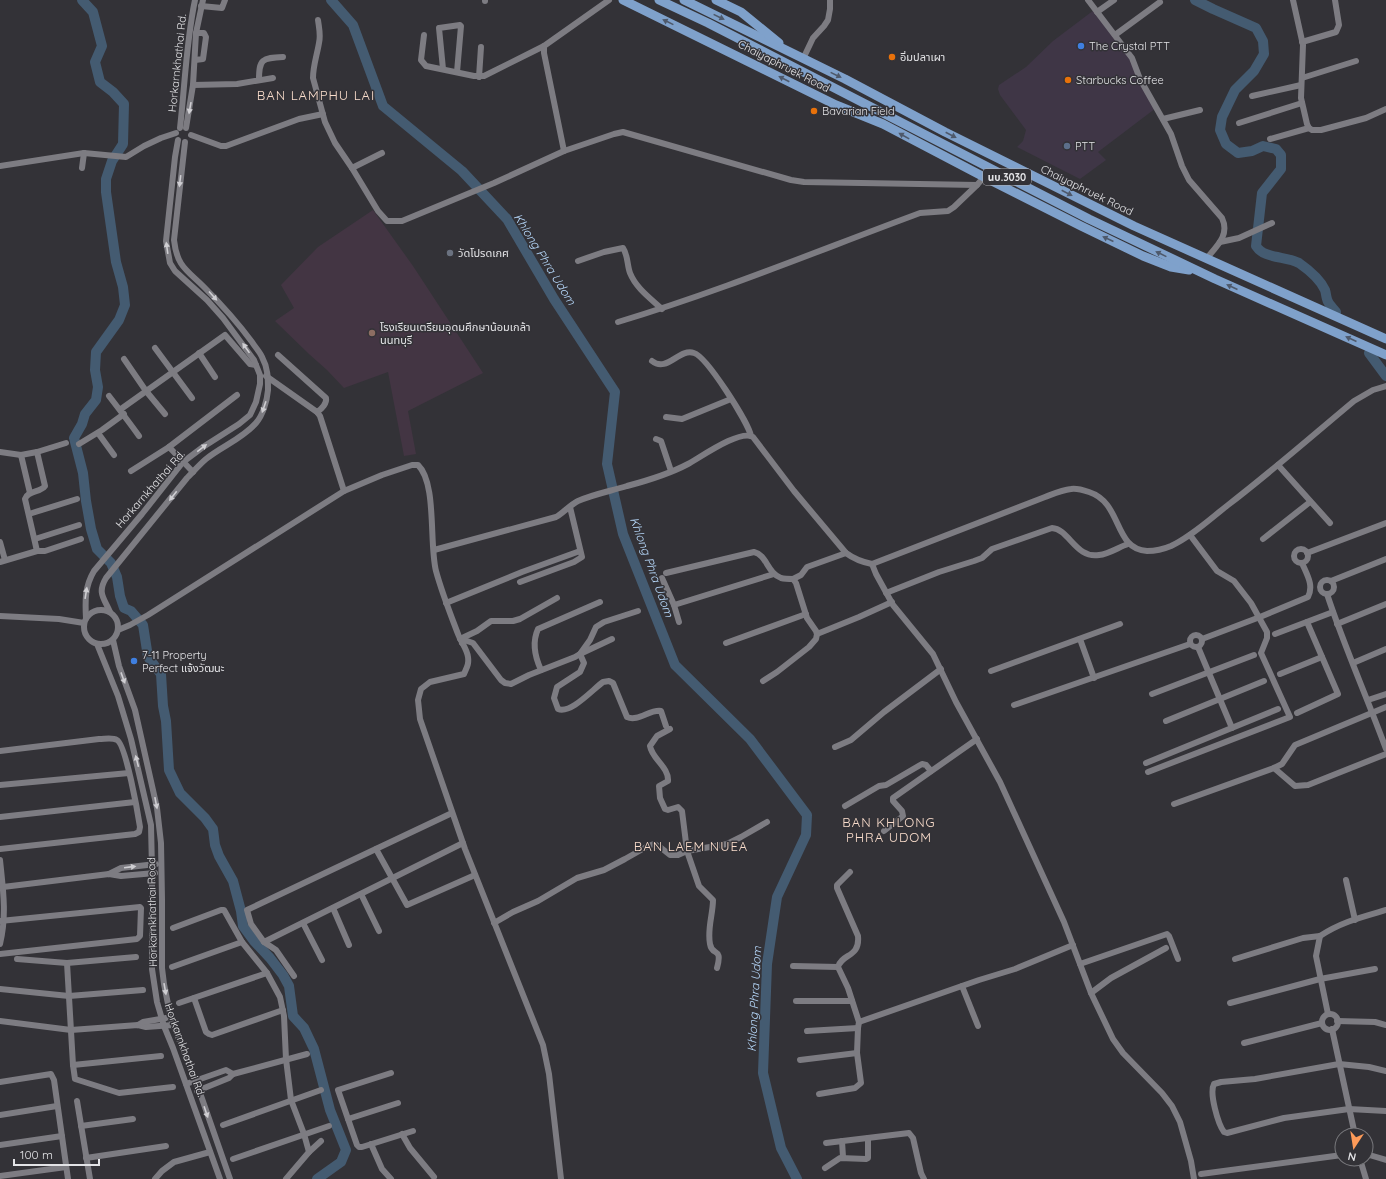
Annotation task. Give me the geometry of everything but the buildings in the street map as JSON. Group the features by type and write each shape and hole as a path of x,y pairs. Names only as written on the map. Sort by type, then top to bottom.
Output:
{"main road":[{"name":"Chaiyaphruek Road","path":"623,0 830,102 883,124 984,178 1143,256 1171,267 1196,271"},
{"name":"Chaiyaphruek Road","path":"659,0 708,23 1089,219 1196,271 1386,355"},
{"name":"Chaiyaphruek Road","path":"684,0 803,58 1080,200 1206,259 1386,339"},
{"name":"Chaiyaphruek Road","path":"716,0 741,12 778,41 784,49"},
{"path":"819,81 883,124"}],"street":[{"name":"Horkarnkhathai Rd.","path":"85,621 85,597 89,579 94,571 183,462 250,415 256,402 260,384 260,375 254,360 233,330 207,300 175,271 170,263 167,252 166,241 168,216 180,132 188,38 195,0"},
{"path":"202,3 222,8 225,0"},
{"path":"424,35 421,60 426,66 479,77 484,76 544,46 609,0"},
{"path":"803,58 813,38 828,20 830,0"},
{"path":"1088,0 1132,58 1140,79 1171,134 1182,166 1189,180 1222,218 1225,224 1225,230 1220,242 1206,259"},
{"path":"1096,12 1114,0"},
{"path":"1293,0 1302,42 1302,103 1309,128"},
{"path":"1302,42 1336,32 1339,25 1335,0"},
{"path":"1115,35 1160,2"},
{"name":"Horkarnkhathai Rd.","path":"180,132 193,85 196,32 202,3"},
{"path":"318,20 320,42 313,71 313,78 323,114 335,143 378,211 387,221 402,221 494,183 564,151 623,132 791,180 804,182 977,185"},
{"path":"443,69 439,28 460,25 457,72"},
{"path":"195,60 203,59 206,37 204,33 196,32"},
{"path":"544,46 544,53 564,151"},
{"path":"479,77 481,47"},
{"path":"259,80 261,63 264,60 283,57"},
{"path":"1252,96 1301,81 1356,61"},
{"path":"193,85 237,84 273,78"},
{"path":"1239,123 1302,103"},
{"path":"1270,139 1309,128 1312,130 1321,130 1366,118 1386,109"},
{"path":"1163,119 1200,110"},
{"path":"0,166 84,153 126,157 161,138 180,132 190,131 191,135 220,146 226,146 299,119 323,114"},
{"path":"180,132 185,142 189,140 191,135"},
{"name":"Horkarnkhathai Rd.","path":"110,612 101,595 101,588 106,578 121,557 162,511 193,472 207,458 245,434 256,423 268,396 268,377 262,356 242,328 184,268 178,260 175,251 174,240 185,142"},
{"path":"82,168 84,153"},
{"path":"352,168 382,153"},
{"path":"618,322 662,309 920,213 948,211 984,178"},
{"path":"1220,242 1232,240 1272,223"},
{"path":"578,261 604,252 623,248 626,252 629,271 635,283 662,309"},
{"path":"79,444 98,433 146,391 233,330"},
{"path":"225,336 250,364 256,365"},
{"path":"155,348 192,398"},
{"path":"652,362 656,364 663,364 681,355 694,352 700,356 732,399 747,424 750,436 763,450 794,491 846,553 855,559 872,564 1038,500 1072,489 1094,494 1104,499 1128,544 1147,551 1160,550 1190,534 1278,465 1354,401 1373,390 1383,387"},
{"path":"199,353 215,377"},
{"path":"278,355 326,398 326,402 321,410 317,412"},
{"path":"124,359 146,391 165,414"},
{"path":"260,375 268,377 317,412 320,416 344,491"},
{"path":"131,471 169,447 237,395"},
{"path":"109,396 139,436"},
{"path":"666,417 682,419 732,399"},
{"path":"98,433 114,455"},
{"path":"434,550 556,517 576,502 630,486 672,471 686,465 738,436 750,436"},
{"path":"656,439 661,441 672,471"},
{"path":"0,452 21,455 37,452 66,443"},
{"path":"169,447 193,472"},
{"path":"37,452 45,486 30,493 25,499 37,551"},
{"path":"21,455 30,493"},
{"path":"118,630 148,615 344,491 382,475 412,465 418,465 424,470 431,502 436,569 446,603 468,655 468,665 464,674 430,682 421,689 418,700 420,719 475,875 543,1045 552,1094 561,1179"},
{"path":"1278,465 1330,523"},
{"path":"29,514 77,499"},
{"path":"1263,540 1310,502"},
{"path":"151,503 162,511"},
{"path":"520,582 574,562 582,557 570,507"},
{"path":"1306,553 1386,522"},
{"path":"35,539 79,525"},
{"path":"886,593 939,572 974,562 982,558 992,549 1052,528 1059,530 1076,548 1091,555 1100,555 1128,544"},
{"path":"1148,772 1290,717 1261,652 1267,638 1260,618 1251,603 1234,581 1217,571 1190,534"},
{"path":"0,542 2,561 82,539"},
{"path":"1202,639 1260,618 1308,598 1311,588 1310,583 1302,563 1296,561 1294,554 1299,550 1303,550 1306,553 1307,559 1302,563"},
{"path":"446,603 522,572 580,551"},
{"path":"666,573 754,552 763,557 768,567 774,574 782,579 793,579 801,575 807,567 846,553"},
{"path":"1386,559 1331,581 1325,580 1320,584 1321,591 1327,594 1337,624 1373,712 1386,749"},
{"path":"872,564 892,602 929,649 1000,782 1061,915 1091,994 1112,1039 1162,1093 1172,1106 1180,1122 1191,1161 1194,1179"},
{"path":"674,605 774,574"},
{"path":"662,578 674,605 679,622"},
{"path":"763,681 809,647 816,639 817,634 806,614 796,583 793,579"},
{"path":"1327,594 1332,592 1334,588 1331,581"},
{"path":"461,641 491,621 513,621 520,619 557,598"},
{"path":"541,670 535,656 535,636 538,629 600,602"},
{"path":"817,634 892,602"},
{"path":"1337,624 1386,604"},
{"path":"100,610 110,612 117,620 117,634 108,643 97,644 85,634 85,621 90,614 100,610"},
{"path":"580,654 590,640 596,627 604,622 638,611"},
{"path":"1275,634 1333,612"},
{"path":"726,643 806,614"},
{"path":"0,616 85,621"},
{"path":"1297,713 1338,694 1307,622"},
{"path":"991,671 1120,624"},
{"path":"1190,644 1190,637 1194,634 1200,635 1202,639"},
{"path":"461,641 464,640 473,643 501,680 511,684 541,670 568,660 612,639"},
{"path":"1080,639 1094,678"},
{"path":"1198,647 1202,643 1202,639"},
{"name":"Horkarnkhathai Road","path":"112,640 119,666 135,710 157,808 161,863 162,968 171,1018 199,1090 230,1179"},
{"name":"Horkarnkhathai Rd.","path":"97,644 118,696 128,728 151,825 152,969 156,997 163,1022 220,1179"},
{"path":"1190,644 1193,647 1198,647"},
{"path":"1014,705 1190,644"},
{"path":"1198,647 1232,728"},
{"path":"1353,663 1386,649"},
{"path":"580,654 584,663 580,672 556,687 554,698 558,709 564,710 571,708 603,682 609,681 613,683 627,717 635,718 654,711 661,711 668,727 657,736 650,746 652,752 665,770 668,778 668,781 659,786 660,798 666,810 678,807 682,811 687,851 699,886 713,900 710,922 710,944 712,949 718,953 720,957 717,968"},
{"path":"1152,694 1254,655"},
{"path":"1280,674 1322,657"},
{"path":"836,747 851,740 884,712 940,669"},
{"path":"1166,721 1264,681"},
{"path":"1368,700 1386,694"},
{"path":"1174,804 1274,768 1282,764 1295,745 1386,707"},
{"path":"1146,763 1278,709"},
{"path":"128,728 138,725"},
{"path":"0,750 110,738 117,740 121,744 129,772 140,828 135,834 0,849"},
{"path":"884,832 903,816 902,811 893,801 893,798 977,739"},
{"path":"1274,768 1295,786 1308,785 1386,754"},
{"path":"845,806 879,786 886,785 922,764 926,764 931,771"},
{"path":"0,785 129,772"},
{"path":"0,817 135,802"},
{"path":"294,976 276,950 264,942 251,924 247,910 452,813"},
{"path":"494,923 513,912 538,901 576,878 604,870 648,846 654,844 670,855 678,855 687,851 727,844 742,838 767,822"},
{"path":"264,942 463,843"},
{"path":"376,849 407,905 475,875"},
{"path":"0,860 3,887 0,944"},
{"path":"109,874 121,868 161,863"},
{"path":"838,966 839,962 855,951 858,944 858,936 837,888 837,885 850,872"},
{"path":"3,887 109,874 121,876 161,873"},
{"path":"1346,880 1355,920"},
{"path":"361,894 379,931"},
{"path":"0,954 137,939 140,936 142,908 140,906 2,921"},
{"path":"333,908 349,945"},
{"path":"173,928 224,910 242,942 267,973 280,997 283,1010 286,1059 291,1100 309,1152"},
{"path":"1235,958 1303,938 1320,936 1335,926 1386,910"},
{"path":"303,922 322,960"},
{"path":"1080,964 1167,934 1178,959"},
{"path":"1320,936 1316,956 1328,1014"},
{"path":"172,968 242,942"},
{"path":"807,1030 858,1025 962,986 1015,969 1073,945"},
{"path":"1091,994 1111,978 1166,948"},
{"path":"17,959 67,963 136,957"},
{"path":"67,963 75,1079 119,1093 173,1087"},
{"path":"793,966 838,966"},
{"path":"819,1094 855,1088 860,1085 861,1080 858,1053 858,1025 848,988 838,966"},
{"path":"1230,1003 1320,979 1375,969"},
{"path":"179,1003 267,973"},
{"path":"962,986 978,1026"},
{"path":"0,989 69,996 143,990"},
{"path":"194,998 206,1032 212,1035 283,1010"},
{"path":"796,1002 852,1001"},
{"path":"1328,1014 1333,1015 1337,1021"},
{"path":"1328,1014 1323,1018 1322,1023 1325,1028 1332,1029 1337,1025 1337,1021"},
{"path":"0,1021 71,1030 138,1024 146,1027 171,1018"},
{"path":"1337,1021 1375,1022 1386,1025"},
{"path":"163,1022 174,1025"},
{"path":"1244,1043 1322,1023"},
{"path":"1332,1029 1353,1127"},
{"path":"800,1060 858,1053"},
{"path":"190,1094 229,1078 233,1074 307,1054"},
{"path":"73,1065 161,1056"},
{"path":"1386,1071 1369,1067 1339,1064 1256,1079 1217,1083 1214,1084 1212,1090 1218,1122 1224,1132 1231,1132 1284,1118 1348,1109 1386,1111"},
{"path":"186,1084 226,1070 233,1074"},
{"path":"391,1073 338,1090 357,1145 362,1147 413,1131"},
{"path":"0,1082 51,1074 54,1080 68,1179"},
{"path":"223,1125 321,1090"},
{"path":"77,1101 90,1179"},
{"path":"348,1119 398,1102"},
{"path":"0,1115 58,1106"},
{"path":"81,1126 133,1119"},
{"path":"233,1159 329,1126"},
{"path":"826,1143 905,1133 911,1134 921,1173 924,1179"},
{"path":"402,1134 410,1148 434,1177"},
{"path":"0,1145 62,1136"},
{"path":"825,1168 843,1157 868,1158 868,1138"},
{"path":"286,1179 309,1152 321,1141"},
{"path":"842,1141 843,1157"},
{"path":"371,1144 382,1169 391,1179"},
{"path":"86,1158 166,1146"},
{"path":"155,1179 162,1171 174,1162 210,1152"},
{"path":"1201,1174 1334,1156"},
{"path":"1374,1156 1386,1160"},
{"path":"0,1176 66,1167"},
{"path":"1362,1167 1366,1179"}],"shaded area":[{"path":"1094,10 1132,58 1156,108 1098,152 1106,160 1080,179 1017,147 1023,141 1026,130 1000,95 998,89 999,85 1026,67 1053,41"},
{"name":"โรงเรียนเตรียมอุดมศึกษาน้อมเกล้า นนทบุรี","path":"373,210 413,266 483,373 408,411 416,454 404,456 388,372 344,388 275,321 294,308 281,285 318,247"}],"waterway":[{"path":"82,0 93,12 102,46 95,62 100,82 113,92 124,104 123,144 112,161 106,179 106,192 116,262 123,287 125,305 119,320 96,352 95,370 98,387 96,400 85,414 82,424 74,438 83,473 91,529 97,549 111,563 117,577 120,596 124,608 131,611 143,625 148,657 161,674 169,770 180,793 205,818 213,829 215,845 219,856 233,881 241,911 243,926 283,975 289,986 293,1016 304,1028 314,1049 330,1110 346,1150 341,1162 317,1179"},
{"name":"Khlong Phra Udom","path":"331,0 353,25 383,106 462,171 507,219 554,299 615,392 607,464 623,534 675,665 750,739 807,815 806,835 777,897 767,964 763,1073 781,1148 797,1179"},
{"path":"1195,0 1256,28 1263,41 1264,54 1254,71 1235,90 1222,117 1220,130 1226,144 1238,153 1252,151 1263,146 1276,149 1281,155 1281,169 1262,193 1256,246 1264,253 1294,261 1307,269 1323,286 1328,303 1336,312"},
{"path":"1369,353 1386,376"}],"place":[{"name":"The Crystal PTT","path":"1081,46"},
{"name":"อิ่มปลาเผา","path":"892,57"},
{"name":"Starbucks Coffee","path":"1068,80"},
{"name":"Bavarian Field","path":"814,111"},
{"name":"PTT","path":"1067,146"},
{"name":"วัดโปรดเกศ","path":"450,253"},
{"name":"โรงเรียนเตรียมอุดมศึกษาน้อมเกล้า นนทบุรี","path":"372,333"},
{"name":"7-11 Property Perfect แจ้งวัฒนะ","path":"134,661"}],"district":[{"name":"BAN LAMPHU LAI","path":"316,95"},
{"name":"BAN KHLONG PHRA UDOM","path":"889,830"},
{"name":"BAN LAEM NUEA","path":"691,846"}]}
